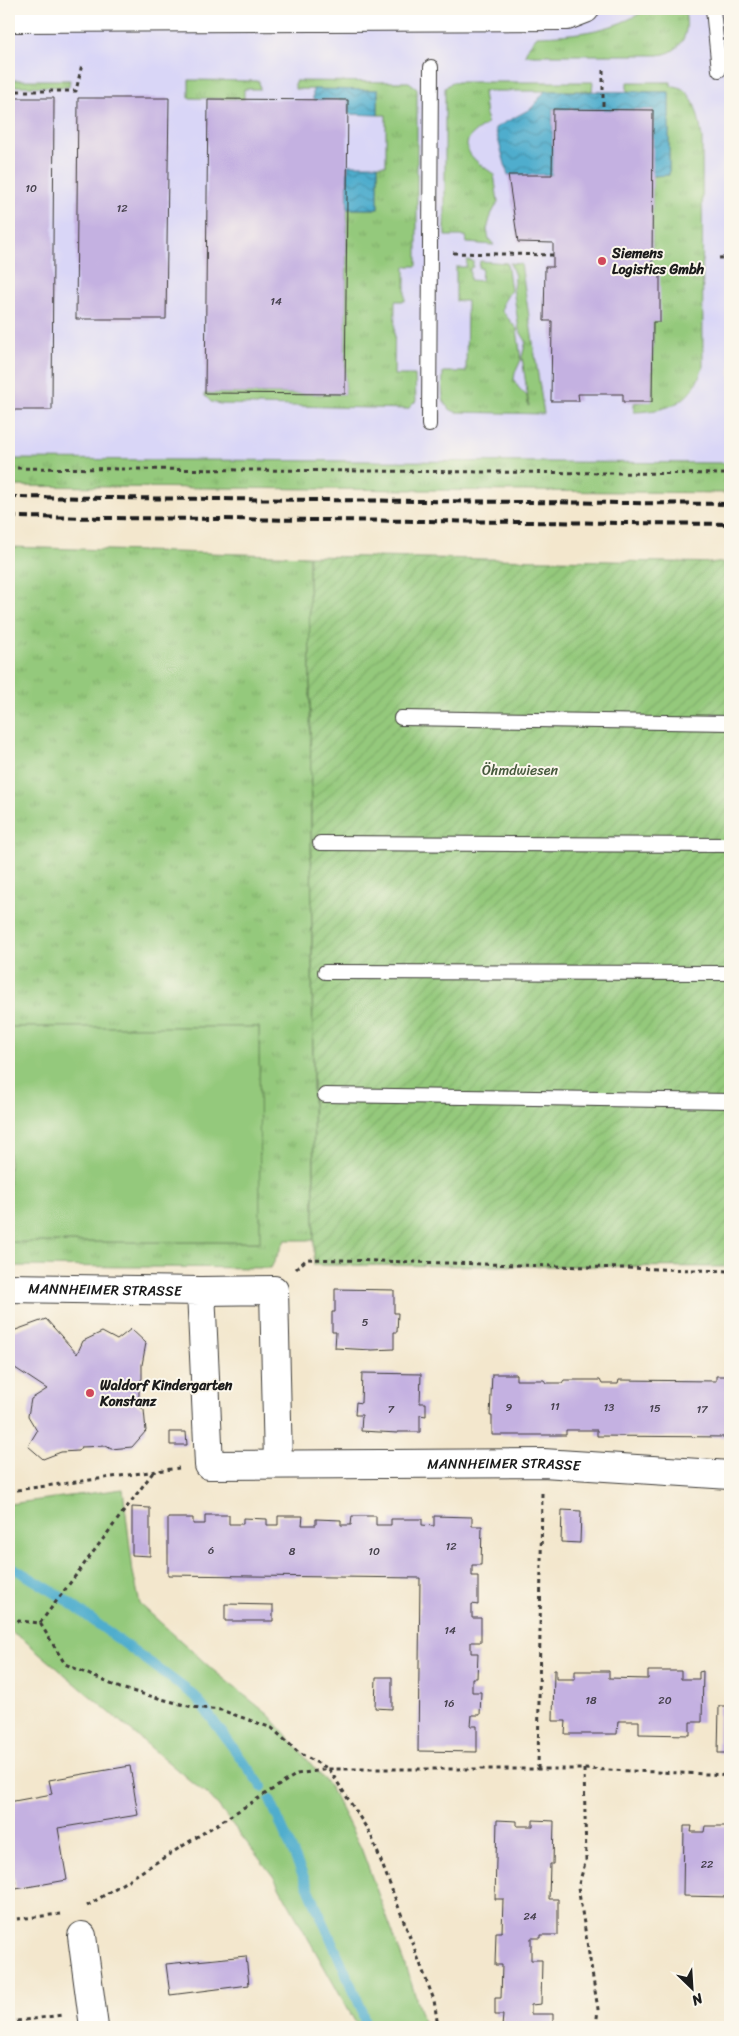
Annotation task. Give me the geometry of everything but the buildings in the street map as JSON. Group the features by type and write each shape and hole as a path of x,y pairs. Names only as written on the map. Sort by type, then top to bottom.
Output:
{"street":[{"path":"9,18 567,16 585,9"},
{"name":"MANNHEIMER STRASSE","path":"9,1288 201,1291 274,1290 278,1464"},
{"name":"MANNHEIMER STRASSE","path":"201,1291 210,1464 543,1463 730,1475"},
{"path":"80,1924 93,2019"}],"lane":[{"path":"713,9 719,70"},
{"path":"429,425 431,67"},
{"path":"401,718 730,723"},
{"path":"320,843 730,845"},
{"path":"325,972 730,974"},
{"path":"325,1095 730,1100"}],"path":[{"path":"9,91 76,91 82,64"},
{"path":"603,70 603,109"},
{"path":"430,253 553,255"},
{"path":"719,258 730,257"},
{"path":"9,468 730,474"},
{"path":"307,1259 730,1272"},
{"path":"538,1769 543,1463"},
{"path":"9,1490 210,1464"},
{"path":"40,1622 154,1471"},
{"path":"9,1620 40,1622"},
{"path":"40,1622 65,1664 120,1688 192,1707 221,1710 272,1728 299,1753 329,1768 371,1835 434,2000 438,2027"},
{"path":"9,1920 80,1924 297,1774 329,1768 584,1769 730,1775"},
{"path":"584,1769 586,1860 578,1887 598,2009 596,2027"},
{"path":"9,2022 93,2019"}],"shaded area":[{"path":"9,9 730,9 730,463 9,459"}],"green space":[{"path":"647,9 684,9 686,17 685,33 683,40 674,50 658,55 525,55 528,47 537,36 580,33 608,27"},
{"path":"9,80 70,80 69,87 9,86"},
{"path":"189,80 259,81 260,89 244,89 244,99 189,98"},
{"path":"295,81 409,82 417,88 417,266 405,266 405,301 395,301 394,375 415,375 416,401 408,409 220,404 211,402 204,395 205,393 345,394 347,209 378,209 378,165 386,165 386,115 378,115 378,90 295,89"},
{"path":"452,82 593,82 592,91 483,91 487,124 474,133 467,145 472,157 494,174 498,202 491,215 487,230 489,239 494,245 467,243 466,236 445,236 445,88"},
{"path":"627,82 671,82 671,86 679,87 686,91 691,97 697,113 702,137 703,367 692,389 678,403 658,410 634,412 634,403 652,401 653,322 660,268 652,268 652,176 669,175 669,92 627,91"},
{"path":"467,260 473,261 473,267 470,268 470,280 481,281 482,268 479,268 480,261 507,263 511,290 503,303 502,311 517,329 521,360 514,380 527,396 529,406 522,357 526,341 519,330 513,288 515,276 510,263 521,264 544,414 456,412 446,406 442,390 443,372 466,372 467,301 456,301 456,267 466,267"},
{"path":"9,459 730,463 730,493 9,486"},
{"path":"9,547 309,556 314,1240 285,1240 271,1268 9,1266 9,1242 259,1242 259,1027 9,1027"},
{"name":"Öhmdwiesen","path":"309,556 730,563 730,1267 314,1265"},
{"path":"9,1027 259,1027 260,1242 9,1242"},
{"path":"123,1489 133,1572 140,1604 213,1670 269,1715 329,1785 361,1848 411,1982 425,2027 358,2027 273,1876 214,1801 24,1640 9,1630 9,1504"}],"water":[{"path":"313,89 378,90 378,115 349,114 348,100 313,100"},
{"path":"545,91 669,92 669,175 652,176 653,110 553,109 552,175 508,175 495,128 532,108"},
{"path":"348,165 378,165 378,209 347,209"}],"waterway":[{"path":"9,1565 60,1596 195,1696 262,1787"},
{"path":"270,1800 361,2008 366,2027"}],"railway":[{"path":"9,497 730,504"},
{"path":"9,517 730,524"}],"place":[{"name":"Siemens Logistics Gmbh","path":"602,261"},
{"name":"Waldorf Kindergarten Konstanz","path":"90,1393"}]}
